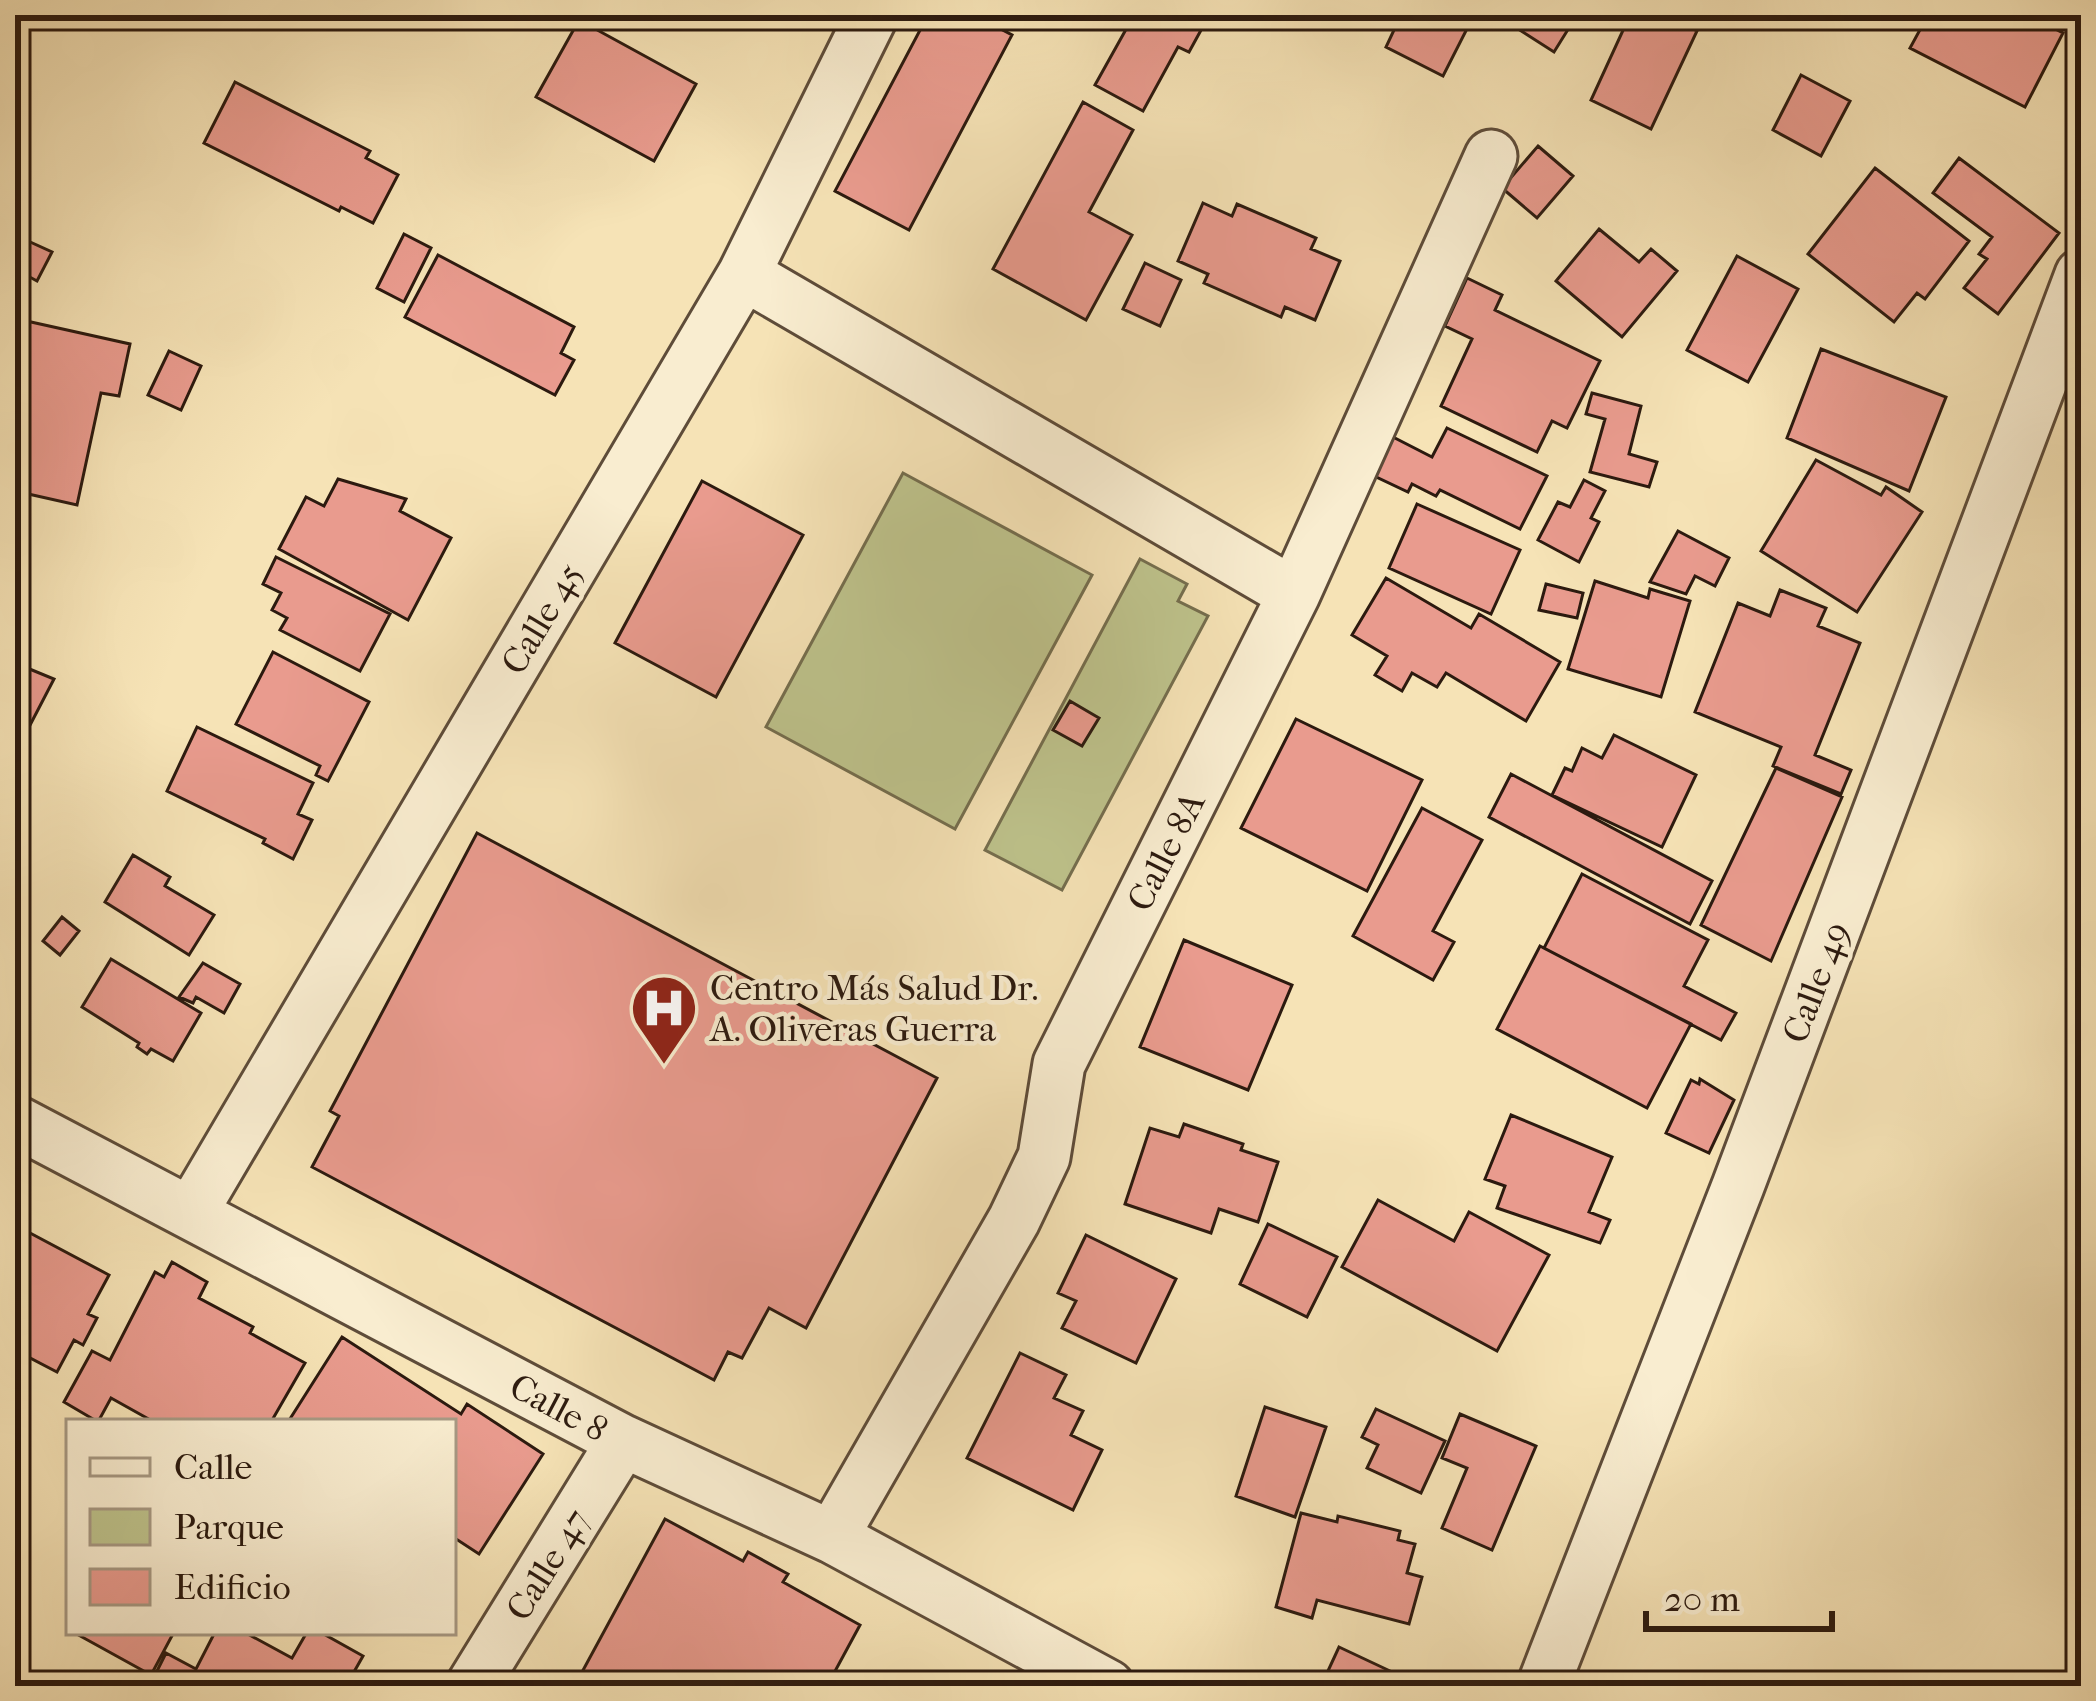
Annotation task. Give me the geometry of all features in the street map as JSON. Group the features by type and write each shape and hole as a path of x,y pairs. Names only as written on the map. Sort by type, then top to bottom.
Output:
{"street":[{"name":"Calle 45","path":"192,1211 744,274 872,15"},
{"name":"Calle 8A","path":"832,1537 1015,1220 1045,1157 1059,1064 1294,594 1491,156"},
{"path":"744,274 1294,594"},
{"name":"Calle 49","path":"1543,1686 2077,301"},
{"name":"Calle 8","path":"15,1121 623,1441 832,1537 1108,1686"},
{"name":"Calle 47","path":"472,1686 623,1441"}],"green space":[{"path":"903,473 1092,575 955,829 766,727"},
{"path":"1140,559 1187,584 1178,601 1208,616 1062,890 985,850"}],"building":[{"path":"928,15 974,15 1012,35 909,230 835,191"},
{"path":"1134,15 1195,15 1206,21 1189,52 1178,47 1143,111 1095,85"},
{"path":"1401,15 1474,15 1443,76 1386,47"},
{"path":"1502,15 1577,15 1554,52"},
{"path":"1630,15 1662,15 1697,31 1651,129 1591,100"},
{"path":"1928,15 2028,15 2063,33 2025,107 1910,48"},
{"path":"579,20 696,84 654,161 536,97"},
{"path":"1801,75 1850,101 1821,156 1773,130"},
{"path":"235,82 370,151 366,158 398,175 373,223 341,207 339,211 204,143"},
{"path":"1083,102 1133,130 1089,212 1132,235 1086,320 993,269"},
{"path":"1538,146 1573,176 1537,218 1502,188"},
{"path":"1959,158 2059,233 1998,314 1964,288 1987,259 1979,254 1992,237 1933,193"},
{"path":"1875,168 1969,241 1925,299 1917,293 1894,322 1808,254"},
{"path":"1203,203 1232,216 1237,204 1316,238 1311,249 1340,261 1315,320 1285,307 1281,317 1204,283 1208,274 1178,261"},
{"path":"1599,229 1639,262 1651,249 1677,271 1622,337 1556,281"},
{"path":"404,234 431,248 404,302 377,288"},
{"path":"17,236 52,252 37,281 15,269"},
{"path":"438,255 574,327 561,353 574,360 555,395 405,317"},
{"path":"1737,256 1798,289 1748,382 1687,350"},
{"path":"1145,263 1181,280 1160,326 1123,309"},
{"path":"1467,278 1502,295 1495,310 1600,361 1567,428 1552,421 1537,452 1441,406 1472,339 1445,326"},
{"path":"22,320 130,344 119,396 101,393 77,505 15,491 15,353"},
{"path":"1821,349 1946,397 1909,491 1787,438"},
{"path":"169,351 201,366 181,410 148,395"},
{"path":"1592,393 1641,406 1629,454 1657,462 1649,487 1590,472 1605,419 1586,414"},
{"path":"1447,428 1547,476 1520,529 1440,490 1436,496 1412,484 1408,492 1370,474 1389,435 1432,457"},
{"path":"1816,460 1881,495 1886,487 1922,512 1857,612 1761,551"},
{"path":"338,479 406,499 400,511 451,538 408,620 279,549 306,497 324,506"},
{"path":"1584,480 1605,491 1591,518 1599,522 1579,562 1538,540 1558,502 1570,507"},
{"path":"702,481 803,535 716,697 615,643"},
{"path":"1417,504 1520,550 1491,614 1389,568"},
{"path":"1678,531 1729,558 1715,586 1695,576 1686,594 1650,582"},
{"path":"276,557 390,614 360,671 280,630 287,618 272,610 281,593 263,584"},
{"path":"1386,578 1471,628 1479,614 1560,662 1526,721 1446,673 1437,687 1412,673 1402,691 1375,675 1387,656 1352,635"},
{"path":"1595,581 1648,598 1650,589 1690,601 1661,697 1568,669"},
{"path":"1546,584 1583,593 1577,618 1539,610"},
{"path":"1780,590 1826,608 1818,626 1860,643 1815,755 1851,770 1841,794 1773,766 1781,747 1695,712 1738,603 1770,616"},
{"path":"273,652 369,702 328,781 316,775 320,766 236,724"},
{"path":"15,663 54,679 15,754"},
{"path":"1070,701 1099,718 1082,746 1053,730"},
{"path":"1296,719 1422,780 1367,891 1241,828"},
{"path":"197,727 313,783 298,814 312,820 293,859 263,843 265,839 167,791"},
{"path":"1614,735 1696,775 1662,847 1552,795 1565,768 1572,771 1582,748 1602,758"},
{"path":"1776,768 1842,797 1771,961 1701,925"},
{"path":"1511,774 1712,881 1690,924 1489,817"},
{"path":"1422,808 1482,840 1433,931 1454,942 1433,980 1353,936"},
{"path":"477,833 937,1078 806,1328 769,1308 742,1358 728,1352 714,1380 312,1167 339,1116 330,1111"},
{"path":"133,855 170,877 165,886 214,915 189,955 105,902"},
{"path":"1582,874 1708,940 1684,986 1736,1013 1721,1040 1544,948"},
{"path":"62,917 79,931 60,955 43,941"},
{"path":"1184,940 1292,985 1248,1090 1140,1047"},
{"path":"1540,946 1691,1024 1647,1108 1497,1029"},
{"path":"111,959 201,1013 173,1061 151,1049 147,1054 137,1047 139,1043 82,1007"},
{"path":"203,963 240,984 224,1013 196,997 193,1003 179,997"},
{"path":"1700,1079 1734,1100 1709,1153 1666,1133 1691,1080 1699,1084"},
{"path":"1511,1115 1612,1157 1589,1212 1610,1220 1600,1243 1497,1208 1505,1186 1485,1179"},
{"path":"1184,1124 1278,1162 1258,1222 1219,1209 1211,1233 1125,1204 1150,1128 1179,1137"},
{"path":"1378,1200 1454,1241 1469,1212 1549,1255 1497,1351 1342,1267"},
{"path":"1268,1224 1337,1257 1307,1317 1240,1284"},
{"path":"15,1225 109,1275 88,1314 97,1318 83,1345 74,1340 57,1372 15,1350"},
{"path":"1086,1235 1176,1279 1136,1363 1062,1328 1076,1301 1058,1293"},
{"path":"172,1262 207,1282 199,1298 305,1363 273,1419 149,1419 111,1398 100,1419 93,1419 64,1402 92,1351 110,1360 155,1272 164,1277"},
{"path":"342,1337 461,1414 467,1404 543,1454 479,1554 456,1539 456,1419 290,1419"},
{"path":"1020,1353 1066,1375 1054,1398 1083,1411 1071,1435 1102,1450 1073,1510 967,1458"},
{"path":"1265,1407 1326,1427 1295,1517 1236,1496"},
{"path":"1376,1409 1445,1441 1421,1493 1367,1468 1378,1445 1362,1437"},
{"path":"1460,1414 1536,1446 1492,1550 1442,1528 1467,1468 1442,1458"},
{"path":"1301,1513 1337,1522 1338,1516 1400,1531 1398,1540 1415,1544 1407,1573 1422,1577 1409,1624 1317,1600 1312,1618 1276,1607"},
{"path":"665,1519 743,1561 748,1552 788,1574 783,1582 860,1625 827,1686 575,1685"},
{"path":"78,1635 172,1635 151,1675"},
{"path":"213,1635 250,1635 292,1658 305,1635 325,1635 363,1656 346,1686 317,1681 314,1686 169,1686 154,1677 166,1653 196,1669"},
{"path":"1339,1647 1422,1686 1321,1686"}],"place":[{"name":"Centro Más Salud Dr. A. Oliveras Guerra","path":"664,1067"}]}
